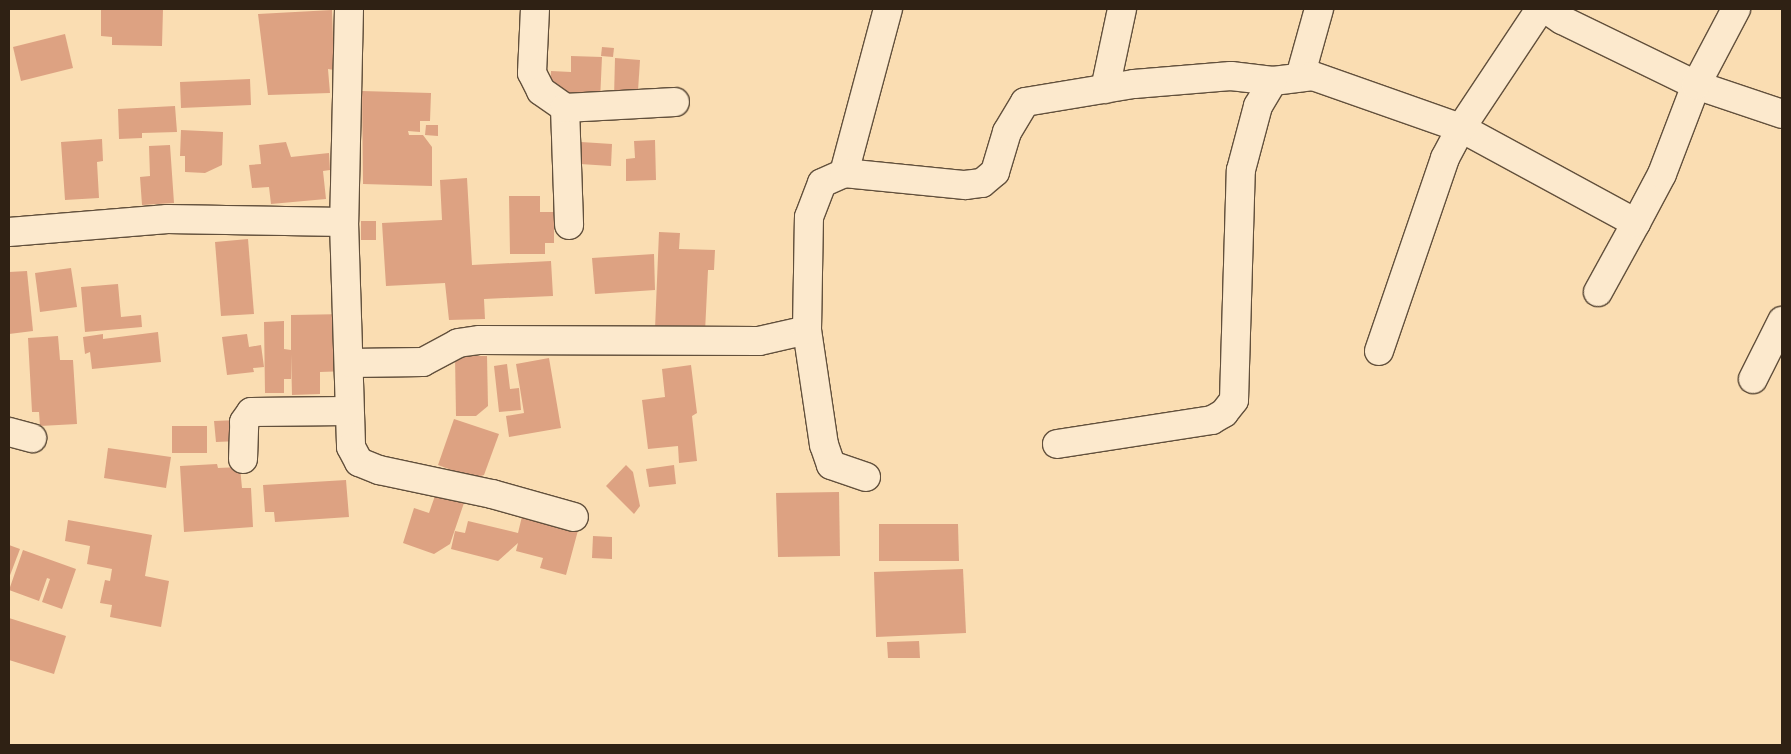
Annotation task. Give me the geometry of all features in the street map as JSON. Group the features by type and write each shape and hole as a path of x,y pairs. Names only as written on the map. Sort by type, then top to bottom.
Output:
{"street":[{"path":"349,9 344,222 350,363 348,412 351,446 360,462 379,470 492,494 574,517"},
{"path":"536,9 532,73 541,91 564,108 676,102"},
{"path":"844,174 888,9"},
{"path":"1105,89 1122,9"},
{"path":"1300,77 1319,9"},
{"path":"1378,351 1446,158 1461,128 1540,9"},
{"path":"1546,9 1562,20 1696,85 1782,114"},
{"path":"1598,292 1662,174 1696,85 1736,9"},
{"path":"866,477 831,465 824,444 807,330 809,217 822,183 844,174 965,185 982,183 995,172 1007,132 1026,102 1105,89 1231,76 1273,81 1313,76 1461,128 1636,223"},
{"path":"1057,444 1212,420 1224,414 1234,400 1241,170 1258,106 1273,81"},
{"path":"564,108 569,225"},
{"path":"9,232 167,219 344,222"},
{"path":"1753,379 1782,321"},
{"path":"350,363 423,362 458,343 480,340 759,342 807,330"},
{"path":"243,459 244,422 251,412 348,412"}],"building":[{"path":"101,9 163,9 162,46 112,45 112,37 101,36"},
{"path":"332,10 334,70 328,69 330,93 268,95 258,14"},
{"path":"65,34 73,68 21,81 13,47"},
{"path":"602,47 614,48 613,57 601,56"},
{"path":"571,56 602,57 600,101 550,92 551,71 571,72"},
{"path":"615,58 640,60 638,91 614,98"},
{"path":"250,79 251,105 181,108 180,82"},
{"path":"362,91 431,93 430,121 420,121 420,132 408,131 409,135 423,135 432,147 432,186 363,184"},
{"path":"175,106 177,132 142,133 142,138 119,139 118,109"},
{"path":"426,125 438,125 438,136 425,135"},
{"path":"181,130 223,132 222,165 205,173 185,172 185,156 180,156"},
{"path":"102,139 103,161 97,162 99,198 65,200 61,142"},
{"path":"655,140 656,180 626,181 626,159 635,158 634,141"},
{"path":"286,142 291,157 329,153 330,170 323,171 326,199 271,204 269,187 252,188 249,165 261,164 259,145"},
{"path":"581,142 612,144 611,166 580,164"},
{"path":"170,145 174,203 142,205 140,177 150,176 149,146"},
{"path":"467,178 472,265 551,261 553,296 484,299 485,319 449,320 445,283 386,286 382,223 442,220 440,180"},
{"path":"509,196 540,196 540,212 554,212 554,243 545,243 545,254 510,254"},
{"path":"361,221 376,221 376,240 361,240"},
{"path":"659,232 680,233 679,249 715,250 714,270 708,270 705,332 655,329"},
{"path":"248,239 254,314 221,316 215,242"},
{"path":"654,254 655,290 595,294 592,258"},
{"path":"71,268 77,307 40,312 35,273"},
{"path":"27,271 33,331 9,334 9,272"},
{"path":"118,284 121,317 141,315 142,327 85,332 81,287"},
{"path":"347,314 348,371 320,372 320,394 292,395 291,354 291,379 284,379 284,393 265,393 264,322 284,321 284,349 291,350 291,315"},
{"path":"158,332 161,362 92,369 90,352 85,354 83,337 103,334 103,339"},
{"path":"247,334 249,347 261,345 264,367 253,368 254,372 227,375 222,337"},
{"path":"58,336 60,360 73,360 77,424 40,426 39,412 32,412 28,338"},
{"path":"455,356 487,356 488,406 476,416 456,416"},
{"path":"549,358 561,428 509,437 506,416 524,413 516,364"},
{"path":"507,364 510,389 519,388 521,410 499,412 494,366"},
{"path":"691,365 697,413 692,416 697,461 679,463 678,446 648,449 642,400 665,397 662,369"},
{"path":"454,419 499,434 484,475 473,478 438,465"},
{"path":"238,420 239,441 216,442 214,421"},
{"path":"172,426 207,426 207,453 172,453"},
{"path":"108,448 171,457 166,488 104,478"},
{"path":"217,464 218,468 240,467 242,488 251,488 253,527 184,532 180,466"},
{"path":"626,465 633,472 640,506 634,514 606,486"},
{"path":"674,465 676,484 649,487 646,469"},
{"path":"346,480 349,517 275,522 274,512 265,512 263,485"},
{"path":"437,490 465,500 450,544 434,554 403,543 414,508 429,513"},
{"path":"839,492 840,556 778,557 776,493"},
{"path":"524,508 580,523 566,575 540,568 543,558 516,551 518,543 498,561 451,549 455,531 465,533 468,521 518,533"},
{"path":"68,520 152,535 145,576 169,581 161,627 110,617 112,605 100,603 105,580 110,581 112,569 87,564 90,546 65,541"},
{"path":"879,524 958,524 959,561 879,561"},
{"path":"593,536 612,537 612,559 592,558"},
{"path":"9,545 20,549 9,578"},
{"path":"23,550 76,569 62,609 42,602 50,579 47,578 39,601 9,590"},
{"path":"963,569 966,633 876,637 874,572"},
{"path":"9,618 66,636 54,674 9,660"},
{"path":"919,641 920,658 888,658 887,642"}]}
